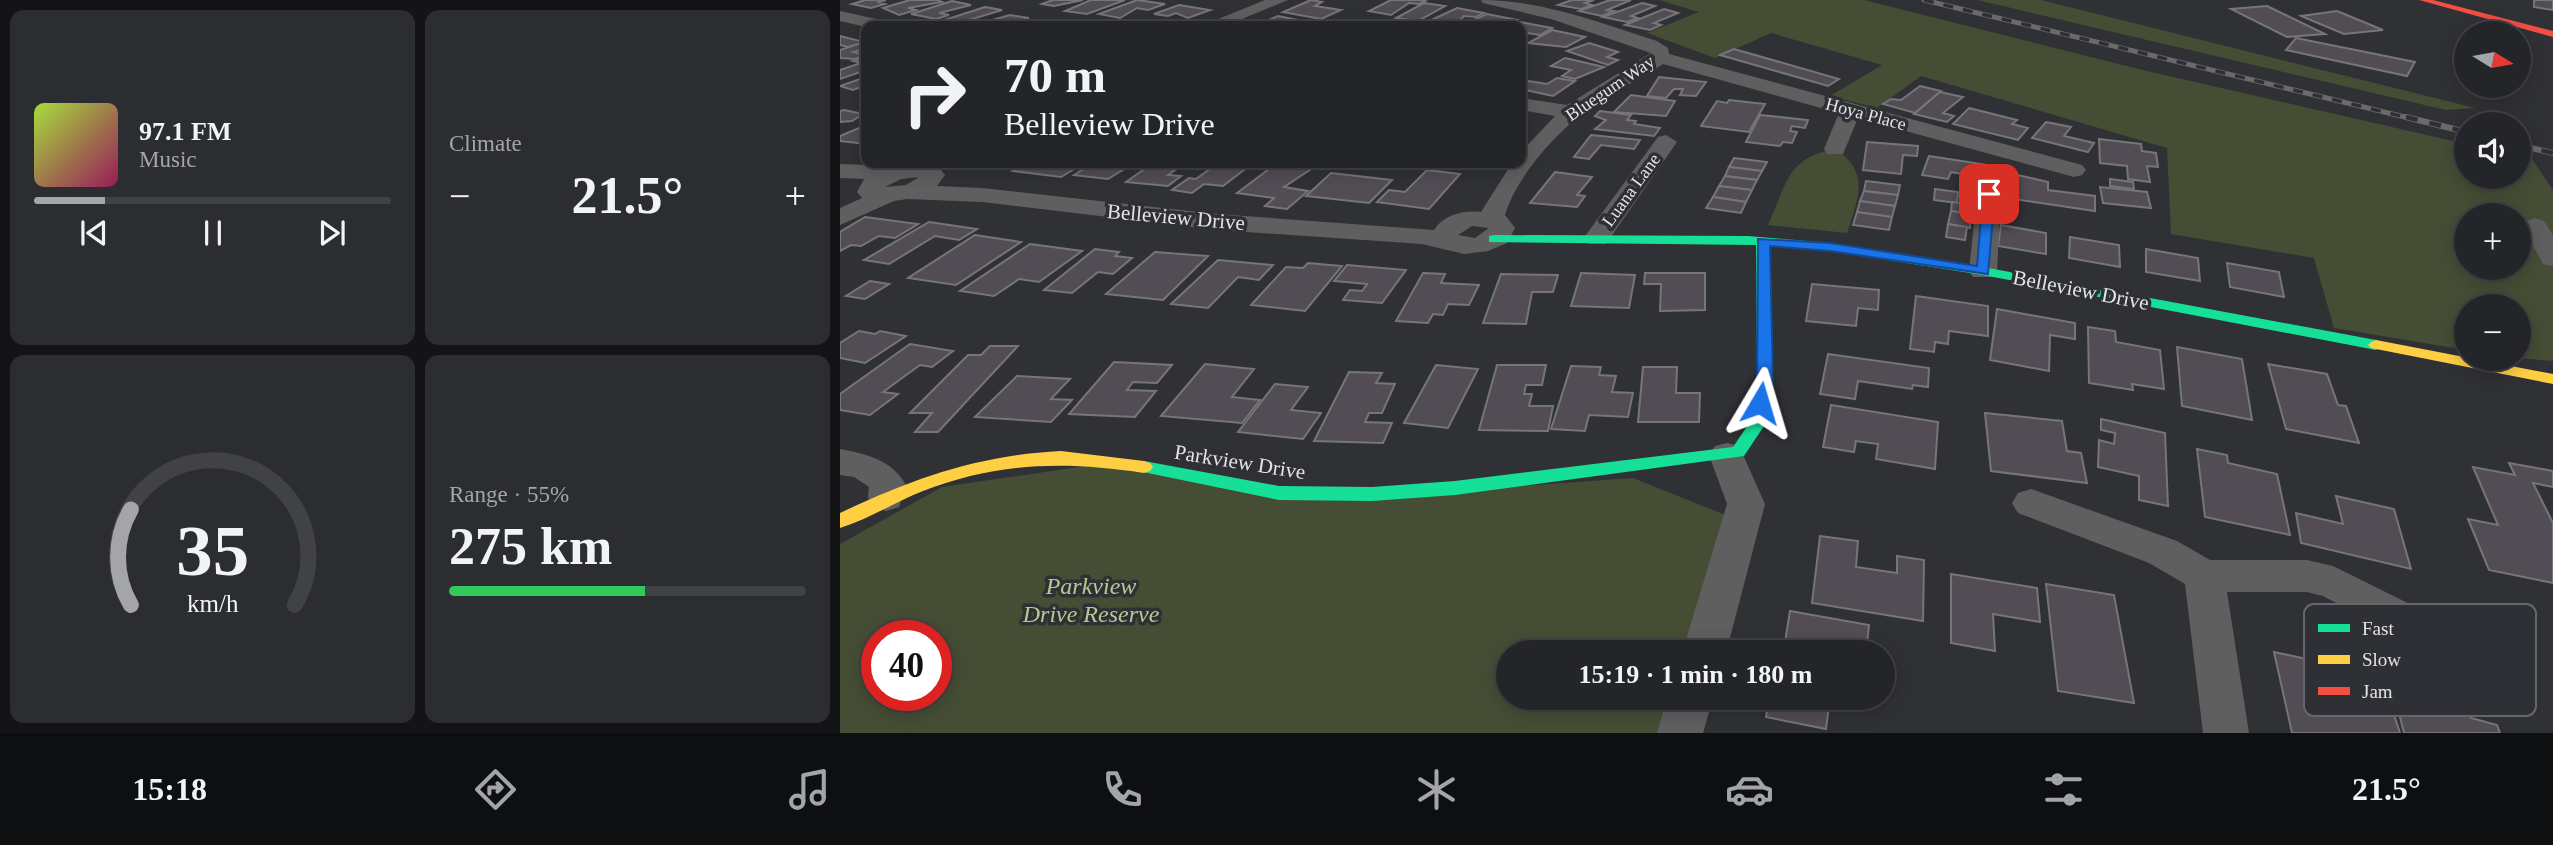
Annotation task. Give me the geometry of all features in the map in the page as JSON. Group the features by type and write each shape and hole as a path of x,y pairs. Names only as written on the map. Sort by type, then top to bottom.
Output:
{"street":[{"path":"1231,0 1272,3"},
{"name":"Hoya Place","path":"1489,0 1556,15 1651,45 1659,55 2074,170"},
{"path":"2423,0 2553,34"},
{"path":"2463,0 2553,25"},
{"path":"1223,21 1272,3"},
{"path":"840,16 862,21"},
{"name":"Bluegum Way","path":"1526,164 1572,111 1659,55"},
{"path":"1526,105 1572,111"},
{"path":"1835,149 1851,110"},
{"name":"Luana Lane","path":"1597,237 1666,142"},
{"name":"Bluegum Way","path":"1476,228 1522,168"},
{"name":"Belleview Drive","path":"840,172 856,176 907,178 983,195 1114,212 1370,233 1476,228 1551,237 1763,241 1830,247 1983,271 2454,360"},
{"path":"840,215 907,178"},
{"path":"1983,271 1989,194"},
{"path":"2535,226 2553,258"},
{"path":"1708,640 1746,504 1727,455 1738,452 1756,426 1765,380 1763,241"},
{"name":"Belleview Drive","path":"2531,370 2553,372"},
{"name":"Belleview Drive","path":"2513,371 2553,379"},
{"name":"Parkview Drive","path":"840,521 886,497 962,470 1030,457 1100,458 1282,494 1368,497 1472,488 1625,466 1699,461 1727,455"},
{"path":"840,462 875,471 883,477 888,485 886,497"},
{"path":"2031,503 2163,552 2204,576 2307,576 2333,582 2373,604"},
{"path":"2204,576 2226,733"},
{"path":"1680,733 1687,710"}],"green space":[{"path":"1659,0 1864,0 2138,69 2454,141 2454,189 2531,189 2532,159 2553,190 2553,361 2531,359 2531,294 2454,294 2454,348 2334,328 2314,258 2171,234 2167,148 1921,76 1877,108 1830,96 1882,65 1771,33 1715,58 1647,33 1699,12"},
{"path":"1977,0 2041,0 2475,108 2446,110"},
{"path":"1835,149 1854,167 1858,177 1858,198 1847,233 1768,225 1785,185 1797,166 1819,153"},
{"name":"Parkview Drive Reserve","path":"1092,465 1349,498 1633,478 1728,516 1694,640 1496,640 1496,710 1674,710 1668,733 840,733 840,544 942,487"}],"building":[{"path":"865,0 886,0 879,2 885,4 871,8 852,4"},
{"path":"910,0 942,2 908,8 916,10 899,15 883,8"},
{"path":"1053,0 1083,0 1054,6 1042,4"},
{"path":"1091,0 1125,0 1087,14 1065,11"},
{"path":"1137,0 1165,4 1148,10 1137,8 1120,18 1099,14"},
{"path":"1311,0 1322,2 1315,6 1341,10 1321,19 1283,12"},
{"path":"1391,0 1427,0 1419,4 1409,3 1391,15 1369,11"},
{"path":"1572,0 1594,0 1585,3 1592,5 1581,9 1558,5"},
{"path":"1610,0 1631,0 1607,10 1614,11 1602,16 1579,11"},
{"path":"2534,0 2553,0 2553,10 2534,7"},
{"path":"952,1 971,5 939,13 949,15 936,19 911,14"},
{"path":"1424,3 1445,6 1418,21 1396,18"},
{"path":"1642,3 1655,6 1631,16 1638,18 1627,22 1603,17"},
{"path":"1179,5 1210,10 1188,18 1176,13 1168,16 1154,14"},
{"path":"2267,6 2325,34 2287,37 2231,9"},
{"path":"985,7 1002,10 969,20 974,21 941,21"},
{"path":"1457,8 1484,13 1476,17 1464,16 1459,21 1429,21"},
{"path":"1664,9 1678,13 1654,23 1661,25 1650,30 1625,25"},
{"path":"2337,11 2383,30 2344,34 2301,16"},
{"path":"1487,14 1517,20 1515,21 1472,21"},
{"path":"1010,15 1029,18 1020,21 989,21"},
{"path":"1278,16 1303,21 1266,21"},
{"path":"1526,23 1552,28 1540,35 1527,33"},
{"path":"1552,30 1585,37 1566,47 1528,43"},
{"path":"840,36 861,41 848,47 840,45"},
{"path":"2296,38 2415,62 2407,76 2286,50"},
{"path":"1589,43 1618,52 1607,57 1618,60 1608,65 1567,51"},
{"path":"858,44 861,50 853,52 861,54 861,57 840,58 840,50"},
{"path":"1734,49 1839,79 1828,86 1720,55"},
{"path":"1565,58 1604,67 1575,79 1562,76 1571,70 1551,66"},
{"path":"861,63 861,72 840,79 840,70"},
{"path":"1659,77 1706,82 1696,96 1680,95 1683,89 1674,89 1666,98 1647,96"},
{"path":"1557,78 1575,81 1553,96 1526,90 1529,81 1547,84"},
{"path":"861,79 861,87 853,90 840,86"},
{"path":"1920,86 1941,91 1915,113 1883,104 1891,99 1901,100"},
{"path":"1940,92 1963,97 1943,113 1954,116 1947,122 1914,114"},
{"path":"1631,95 1675,101 1666,116 1614,112"},
{"path":"1729,100 1765,104 1749,132 1701,126 1717,101 1727,103"},
{"path":"1969,108 2017,120 2012,124 2028,128 2018,140 1953,124"},
{"path":"840,111 861,115 852,121 840,122"},
{"path":"1600,111 1631,115 1627,120 1636,121 1634,124 1660,128 1654,136 1595,129 1606,120 1595,116"},
{"path":"1760,115 1808,120 1805,128 1792,126 1790,131 1797,132 1792,143 1783,142 1780,146 1746,142"},
{"path":"2046,122 2071,127 2064,136 2094,143 2088,152 2032,138"},
{"path":"861,127 861,143 840,141 840,136"},
{"path":"1591,135 1640,140 1634,149 1601,145 1589,159 1574,157"},
{"path":"2099,139 2141,144 2142,151 2156,153 2158,167 2147,166 2150,182 2128,179 2127,166 2100,163"},
{"path":"1867,142 1918,146 1917,156 1903,155 1901,174 1863,170"},
{"path":"1929,156 2001,167 1997,180 1951,172 1948,179 1922,175"},
{"path":"1734,158 1767,162 1762,171 1729,167"},
{"path":"1729,167 1762,171 1757,180 1725,176"},
{"path":"1018,168 1076,168 1061,177 1013,171"},
{"path":"1085,168 1126,168 1108,179 1074,175"},
{"path":"1146,168 1178,168 1168,175 1181,176 1168,186 1126,182"},
{"path":"1211,168 1247,168 1223,186 1204,184 1192,193 1172,190 1189,178 1196,179"},
{"path":"1270,168 1313,168 1284,187 1308,191 1287,209 1265,206 1274,198 1237,193"},
{"path":"1427,170 1460,174 1429,209 1377,202 1389,190 1405,192"},
{"path":"1555,172 1592,177 1577,195 1585,196 1577,207 1530,203"},
{"path":"1331,173 1392,180 1369,203 1306,196"},
{"path":"2009,173 2048,182 2048,190 2095,196 2095,211 2006,198"},
{"path":"1725,176 1757,180 1752,190 1719,186"},
{"path":"2110,179 2133,182 2134,189 2110,186"},
{"path":"1866,181 1900,185 1898,195 1864,191"},
{"path":"1719,186 1752,190 1746,202 1713,197"},
{"path":"2100,187 2147,192 2151,208 2103,203"},
{"path":"1935,189 1958,192 1957,203 1934,200"},
{"path":"1864,191 1898,195 1895,206 1860,201"},
{"path":"1713,197 1746,202 1741,213 1706,208"},
{"path":"1860,201 1895,206 1892,217 1857,212"},
{"path":"1952,202 1973,205 1971,214 1951,211"},
{"path":"1951,211 1971,214 1970,228 1948,224"},
{"path":"1857,212 1892,217 1889,230 1853,225"},
{"path":"865,217 918,224 895,238 879,236 861,246 851,245 840,251 840,232"},
{"path":"929,222 977,229 959,240 935,236 889,264 864,260"},
{"path":"1948,224 1967,227 1965,240 1946,237"},
{"path":"2001,225 2046,233 2046,254 1998,246"},
{"path":"975,235 1021,242 956,285 908,278"},
{"path":"2070,237 2119,245 2120,267 2069,258"},
{"path":"1030,244 1082,251 1039,282 1019,279 994,296 960,291"},
{"path":"1095,249 1119,252 1115,256 1132,258 1113,274 1098,272 1072,293 1044,290"},
{"path":"2146,249 2198,258 2200,281 2146,272"},
{"path":"1155,252 1208,256 1163,300 1106,294"},
{"path":"1218,260 1273,265 1259,280 1238,277 1208,308 1171,304"},
{"path":"1308,263 1342,266 1305,311 1251,305 1286,267 1303,268"},
{"path":"2227,263 2279,272 2284,297 2230,287"},
{"path":"1347,265 1406,270 1382,303 1343,300 1350,290 1362,291 1367,284 1334,281"},
{"path":"1423,273 1445,274 1441,283 1479,285 1469,305 1448,304 1443,315 1433,314 1428,323 1396,321"},
{"path":"1581,273 1635,275 1629,308 1571,306"},
{"path":"1645,273 1705,273 1705,310 1660,311 1661,284 1644,284"},
{"path":"1501,274 1558,275 1553,292 1532,292 1526,324 1483,323"},
{"path":"870,281 889,284 865,299 846,296"},
{"path":"1812,284 1879,290 1878,310 1858,308 1856,326 1806,321"},
{"path":"1916,296 1988,306 1988,336 1949,331 1948,344 1935,342 1934,352 1910,349"},
{"path":"1997,309 2075,323 2075,339 2050,335 2049,371 1990,360"},
{"path":"2088,327 2115,331 2116,342 2160,350 2164,389 2132,384 2133,390 2089,383"},
{"path":"859,331 875,334 880,331 906,336 865,363 840,358 840,343"},
{"path":"910,344 953,351 932,367 920,365 883,392 898,394 870,415 840,410 840,394"},
{"path":"990,346 1018,346 938,432 915,432 932,413 910,413 968,355 981,355"},
{"path":"2177,347 2242,359 2252,420 2182,406"},
{"path":"1828,354 1929,368 1928,387 1913,385 1912,389 1858,381 1855,399 1820,394"},
{"path":"1114,362 1172,365 1157,383 1133,382 1127,390 1156,391 1135,417 1069,414"},
{"path":"1205,364 1254,369 1232,397 1260,400 1242,423 1161,416"},
{"path":"2268,364 2327,374 2338,405 2346,406 2359,443 2286,429"},
{"path":"1436,365 1478,369 1448,428 1404,423"},
{"path":"1497,365 1546,365 1542,385 1526,385 1524,394 1532,394 1529,406 1553,406 1548,431 1479,430"},
{"path":"1571,366 1601,367 1599,375 1616,376 1612,392 1633,393 1628,417 1589,415 1585,431 1551,429"},
{"path":"1643,367 1677,367 1676,393 1700,393 1699,422 1638,422"},
{"path":"1349,372 1382,373 1376,383 1395,384 1382,413 1369,413 1365,422 1392,423 1383,443 1314,441"},
{"path":"1017,376 1070,379 1051,399 1072,400 1051,422 975,417"},
{"path":"1275,384 1308,387 1291,410 1321,413 1303,439 1238,432"},
{"path":"1831,405 1938,422 1935,469 1876,459 1878,444 1856,441 1854,452 1823,447"},
{"path":"1985,413 2062,421 2067,451 2081,453 2087,483 1991,471"},
{"path":"2101,419 2165,433 2168,506 2139,500 2139,476 2098,467 2099,440 2114,444 2115,433 2101,430"},
{"path":"2197,449 2227,455 2228,463 2277,474 2290,535 2205,517"},
{"path":"2509,463 2553,471 2553,487 2533,483 2553,523 2553,583 2489,570 2468,519 2498,525 2473,467 2515,475"},
{"path":"2336,496 2394,509 2411,569 2301,543 2296,513 2343,524"},
{"path":"1820,536 1858,541 1856,567 1897,573 1897,556 1924,560 1923,621 1812,603"},
{"path":"1951,574 2037,588 2040,622 1993,614 1995,651 1951,643"},
{"path":"2046,584 2114,595 2134,703 2058,691"},
{"path":"1790,611 1869,625 1867,640 1785,640"},
{"path":"2274,652 2304,658 2304,716 2394,716 2400,733 2292,733"},
{"path":"1767,710 1828,710 1826,729 1766,717"},
{"path":"2400,716 2470,716 2497,725 2500,733 2404,733"}],"railway":[{"path":"1924,0 2413,119"},
{"path":"2406,117 2454,129"},
{"path":"2531,148 2553,153"}],"traffic: fast":[{"path":"1494,239 1748,240 1830,247 1983,271 2376,345"},
{"path":"1144,467 1279,493 1372,494 1455,488 1738,452 1756,426 1765,380 1763,241"}],"traffic: slow":[{"path":"2376,345 2553,379"},
{"path":"840,521 916,486 987,465 1023,459 1061,458 1101,460 1144,467"}],"traffic: jam":[{"path":"2423,0 2553,34"}],"route":[{"path":"1760,403 1765,380 1763,241 1830,247 1983,271 1989,194"}]}
